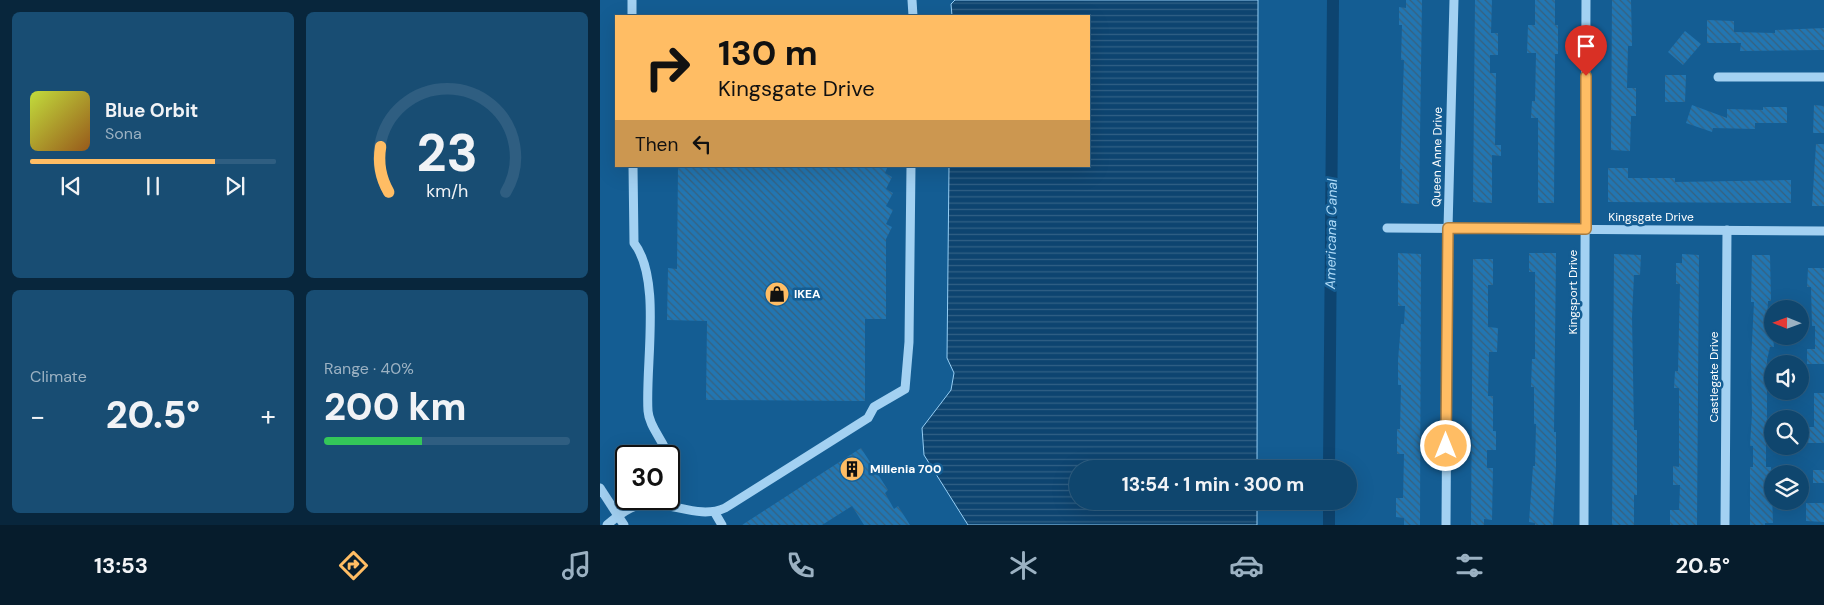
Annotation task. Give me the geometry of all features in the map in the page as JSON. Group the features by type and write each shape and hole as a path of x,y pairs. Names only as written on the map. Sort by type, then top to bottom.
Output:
{"street":[{"path":"632,0 632,15"},
{"path":"912,0 913,15"},
{"name":"Queen Anne Drive","path":"1446,525 1448,228 1454,0"},
{"name":"Kingsport Drive","path":"1584,525 1586,0"},
{"path":"1718,77 1824,77"},
{"path":"633,167 634,243 640,251 649,279 648,413 662,445"},
{"path":"680,506 715,513 868,418 874,407 904,389 909,342 911,167"},
{"name":"Kingsgate Drive","path":"1388,228 1824,231"},
{"name":"Castlegate Drive","path":"1725,525 1727,230"},
{"path":"600,488 624,525"},
{"path":"607,525 628,510"},
{"path":"715,513 722,525"}],"water":[{"path":"955,0 1258,0 1257,460 1069,460 1069,510 1257,510 1257,525 968,525 924,455 922,428 951,390 954,373 947,358 949,167 1090,167 1090,15 952,15 951,4"}],"building":[{"path":"1406,0 1422,0 1419,204 1401,203 1402,169 1400,169 1404,60 1401,60 1402,25 1399,25 1399,7 1406,8"},
{"path":"1475,0 1492,0 1491,33 1498,33 1498,55 1490,55 1490,73 1496,73 1495,145 1501,145 1501,156 1492,155 1492,203 1473,202"},
{"path":"1535,0 1555,0 1555,25 1558,25 1558,54 1555,54 1554,203 1538,203 1538,118 1531,118 1532,101 1535,101 1536,53 1527,53 1528,25 1535,25"},
{"path":"1612,0 1631,0 1632,46 1628,46 1627,88 1636,88 1636,116 1631,116 1630,151 1611,150"},
{"path":"1707,20 1734,21 1734,32 1775,33 1775,30 1824,28 1824,50 1740,51 1741,43 1707,43"},
{"path":"1685,31 1701,44 1683,65 1668,52"},
{"path":"1665,75 1686,75 1685,102 1665,102"},
{"path":"1692,105 1727,118 1727,109 1763,110 1763,107 1787,107 1787,123 1755,123 1755,129 1713,128 1712,132 1686,123"},
{"path":"1814,105 1824,106 1824,133 1813,133"},
{"path":"1816,144 1824,144 1824,206 1812,206"},
{"name":"IKEA","path":"678,167 888,167 885,173 892,177 886,189 893,193 886,206 893,210 886,224 892,227 886,239 886,319 865,319 865,401 706,400 707,321 667,320 668,268 677,269"},
{"path":"1608,168 1628,168 1628,178 1675,178 1675,182 1791,180 1791,203 1608,202"},
{"path":"1398,253 1421,254 1420,525 1404,525 1404,518 1396,517 1396,498 1403,498 1404,454 1397,454 1397,429 1400,429 1401,385 1398,385 1398,360 1401,324 1404,324 1405,306 1398,306"},
{"path":"1529,253 1556,253 1554,432 1556,432 1556,466 1553,525 1535,525 1535,523 1529,522 1533,466 1535,466 1536,424 1534,424 1534,387 1531,387 1532,359 1535,359 1535,272 1529,272"},
{"path":"1614,254 1641,255 1640,275 1634,275 1632,317 1634,430 1637,430 1637,495 1634,495 1634,525 1612,525"},
{"path":"1682,254 1699,255 1697,525 1670,525 1670,510 1679,510 1680,485 1673,485 1673,466 1679,467 1679,388 1674,388 1675,371 1678,371 1680,284 1676,284 1676,263 1682,263"},
{"path":"1752,255 1770,255 1771,300 1764,300 1764,345 1774,345 1774,347 1770,347 1768,355 1764,355 1764,400 1767,400 1767,410 1764,410 1764,455 1766,455 1766,465 1764,465 1764,510 1773,510 1773,523 1765,523 1765,525 1750,525 1750,467 1753,467 1753,446 1750,446 1754,302 1751,302"},
{"path":"1473,259 1493,259 1493,285 1488,285 1488,327 1498,328 1497,352 1489,352 1488,396 1493,396 1493,431 1496,431 1496,450 1487,450 1487,468 1493,468 1492,520 1484,519 1484,525 1471,525"},
{"path":"1808,268 1824,268 1824,364 1809,364 1809,355 1807,355 1807,349 1815,349 1815,326 1812,326 1811,287 1807,287"},
{"path":"1814,393 1824,393 1824,443 1809,443 1809,427 1814,427"},
{"name":"Millenia 700","path":"861,448 888,490 885,493 894,509 898,506 910,525 864,525 852,506 822,525 742,525"},
{"path":"1813,470 1824,470 1824,483 1813,483"},
{"path":"1809,503 1824,503 1824,522 1806,521 1806,510 1809,510"}],"waterway":[{"name":"Americana Canal","path":"1329,460 1333,0"},
{"name":"Americana Canal","path":"1329,510 1329,525"}],"place":[{"name":"IKEA","path":"777,294"},
{"name":"Millenia 700","path":"852,469"}],"route":[{"path":"1446,446 1448,228 1586,229 1586,76"}]}
